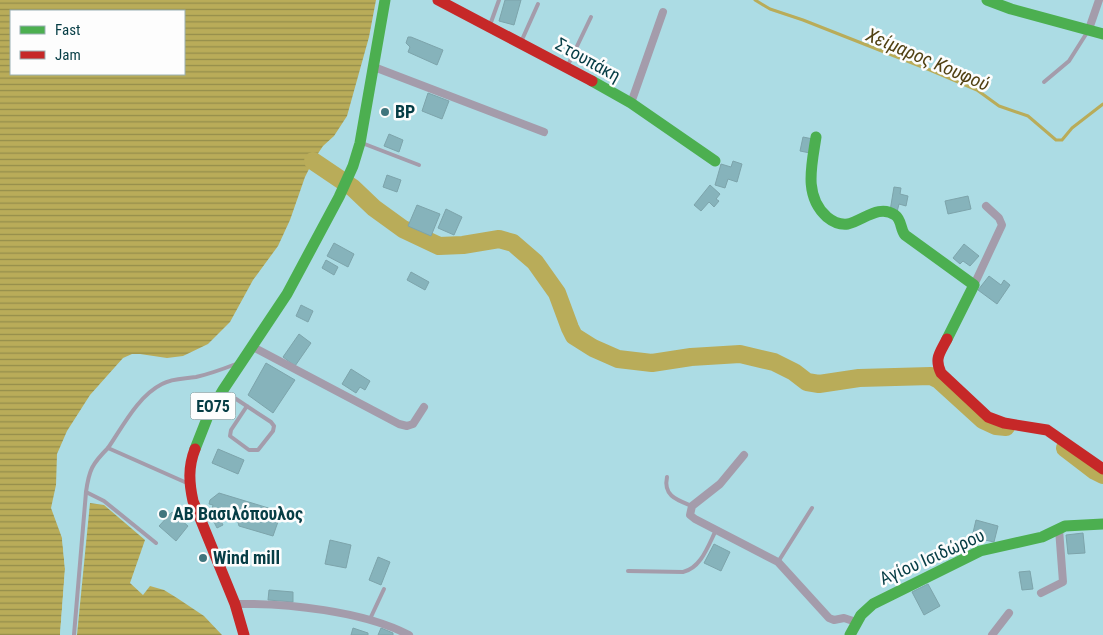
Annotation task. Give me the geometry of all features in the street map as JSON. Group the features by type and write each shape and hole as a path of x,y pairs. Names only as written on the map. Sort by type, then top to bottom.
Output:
{"street":[{"name":"ΕΟ75","path":"244,635 235,604 196,508 190,484 190,467 193,451 208,416 223,390 287,294 349,175 360,142 385,0"},
{"name":"Στουπάκη","path":"438,0 566,67 631,104 715,161"},
{"path":"987,0 1011,9 1103,34"},
{"path":"1089,29 1099,0"},
{"path":"631,104 663,12"},
{"path":"374,67 544,132"},
{"path":"816,137 811,195 817,208 825,216 836,224 844,224 852,223 870,213 894,214 901,222 903,232 974,285"},
{"path":"986,206 1000,218 1002,225 938,356 941,373 988,418 1004,423 1047,430 1103,469"},
{"path":"253,347 399,424 407,426 414,424 424,407"},
{"path":"744,455 720,484 692,506 690,515 778,562 829,618 834,620 844,618 856,622"},
{"name":"Αγίου Ισιδώρου","path":"850,635 856,622 866,609 882,598 972,555 989,549 1042,538 1059,529 1073,525 1103,524"},
{"path":"1041,593 1063,582 1059,529"},
{"path":"235,604 262,604 339,613 370,619 408,635"},
{"path":"992,635 1009,613"}],"lane":[{"path":"490,27 499,0"},
{"path":"520,44 538,4"},
{"path":"566,67 591,17"},
{"path":"1044,82 1068,61 1089,29"},
{"path":"360,142 419,165"},
{"path":"74,635 86,492 92,467 150,391 163,383 216,371 243,361"},
{"path":"223,390 247,406 271,422 274,426 273,431 258,450 249,450 230,436 231,430 247,406"},
{"path":"108,448 190,484"},
{"path":"667,477 665,486 668,493 692,506"},
{"path":"86,492 104,501 156,543"},
{"path":"778,562 812,508"},
{"path":"628,571 683,572 691,570 697,565 716,530"},
{"path":"370,619 384,589"}],"shaded area":[{"path":"0,0 376,0 369,37 347,116 334,136 323,146 313,161 278,246 253,280 230,322 208,344 183,356 167,358 132,354 123,358 90,395 67,431 57,454 56,485 51,508 62,538 65,569 60,635 0,635"},
{"path":"90,503 104,505 145,540 130,583 143,595 150,586 164,590 204,616 222,635 77,635"}],"pier":[{"path":"62,538 65,540 67,569 63,635 60,635 65,569"}],"building":[{"path":"505,0 521,0 514,25 499,21"},
{"path":"408,37 443,50 437,65 408,52 410,47 406,43"},
{"path":"428,93 449,101 442,119 422,111"},
{"path":"382,107 390,109 388,117 380,115"},
{"path":"389,134 403,140 399,152 384,146"},
{"path":"803,137 813,139 810,153 800,151"},
{"path":"733,161 742,164 737,182 728,179 725,188 715,185 721,164 731,167"},
{"path":"387,175 401,180 397,192 383,187"},
{"path":"710,185 720,194 716,199 719,201 714,207 709,202 701,211 694,205"},
{"path":"894,187 901,188 900,194 908,196 906,206 899,204 897,212 890,211"},
{"path":"968,196 971,209 948,214 945,201"},
{"path":"417,205 440,214 431,236 408,226"},
{"path":"446,209 462,217 454,235 438,228"},
{"path":"334,243 354,254 348,267 327,256"},
{"path":"964,244 979,256 970,266 963,261 960,264 953,258"},
{"path":"326,260 338,267 334,275 322,268"},
{"path":"411,272 429,282 425,290 407,280"},
{"path":"989,276 1001,285 1004,280 1010,285 997,304 978,290"},
{"path":"301,305 313,311 308,322 296,316"},
{"path":"299,334 311,343 295,366 283,357"},
{"path":"266,363 295,380 273,413 248,395"},
{"path":"351,369 370,381 365,390 360,387 356,393 342,384"},
{"path":"218,449 244,460 238,474 212,463"},
{"path":"219,493 275,510 280,516 273,536 239,526 237,519 211,511 213,505 209,504 210,500"},
{"path":"172,512 188,526 176,541 159,526"},
{"path":"219,517 223,525 217,528 213,520"},
{"path":"976,520 998,526 994,542 972,537"},
{"path":"1083,533 1085,553 1068,554 1066,535"},
{"path":"330,540 351,545 346,568 325,564"},
{"path":"714,544 730,552 721,571 704,563"},
{"path":"378,557 390,562 381,585 369,580"},
{"path":"1030,571 1033,589 1022,590 1019,572"},
{"path":"928,584 940,606 924,615 912,592"},
{"path":"269,590 293,592 293,602 268,600"},
{"path":"353,628 368,633 368,635 351,635"},
{"path":"381,628 393,633 393,635 378,635"}],"waterway":[{"name":"Χείμαρος Κουφού","path":"755,0 770,9 803,20 977,90 999,106 1028,116 1056,140 1062,140 1072,128 1103,104"},
{"path":"313,161 353,188 374,208 403,229 439,246 463,245 499,239 513,243 535,262 557,293 574,336 593,348 618,359 652,363 691,357 740,354 774,362 794,372 807,382 819,384 859,378 931,376 939,380 983,420 996,426 1006,427"},
{"path":"1065,448 1103,475"}],"traffic: fast":[{"path":"195,449 208,416 223,390 287,294 339,197 353,166 360,143 385,0"},
{"path":"987,0 1011,9 1103,34"},
{"path":"592,81 631,103 715,161"},
{"path":"816,137 811,169 812,190 819,209 827,217 837,223 848,224 877,212 889,212 897,217 905,235 974,285 947,339"},
{"path":"850,635 861,615 873,604 980,551 1042,537 1065,526 1103,524"}],"traffic: jam":[{"path":"438,0 592,81"},
{"path":"947,339 938,359 941,373 988,417 1004,423 1047,430 1103,469"},
{"path":"195,449 190,475 193,501 235,604 244,635"}],"place":[{"name":"BP","path":"385,112"},
{"name":"ΑΒ Βασιλόπουλος","path":"163,514"},
{"name":"Wind mill","path":"203,558"}]}
